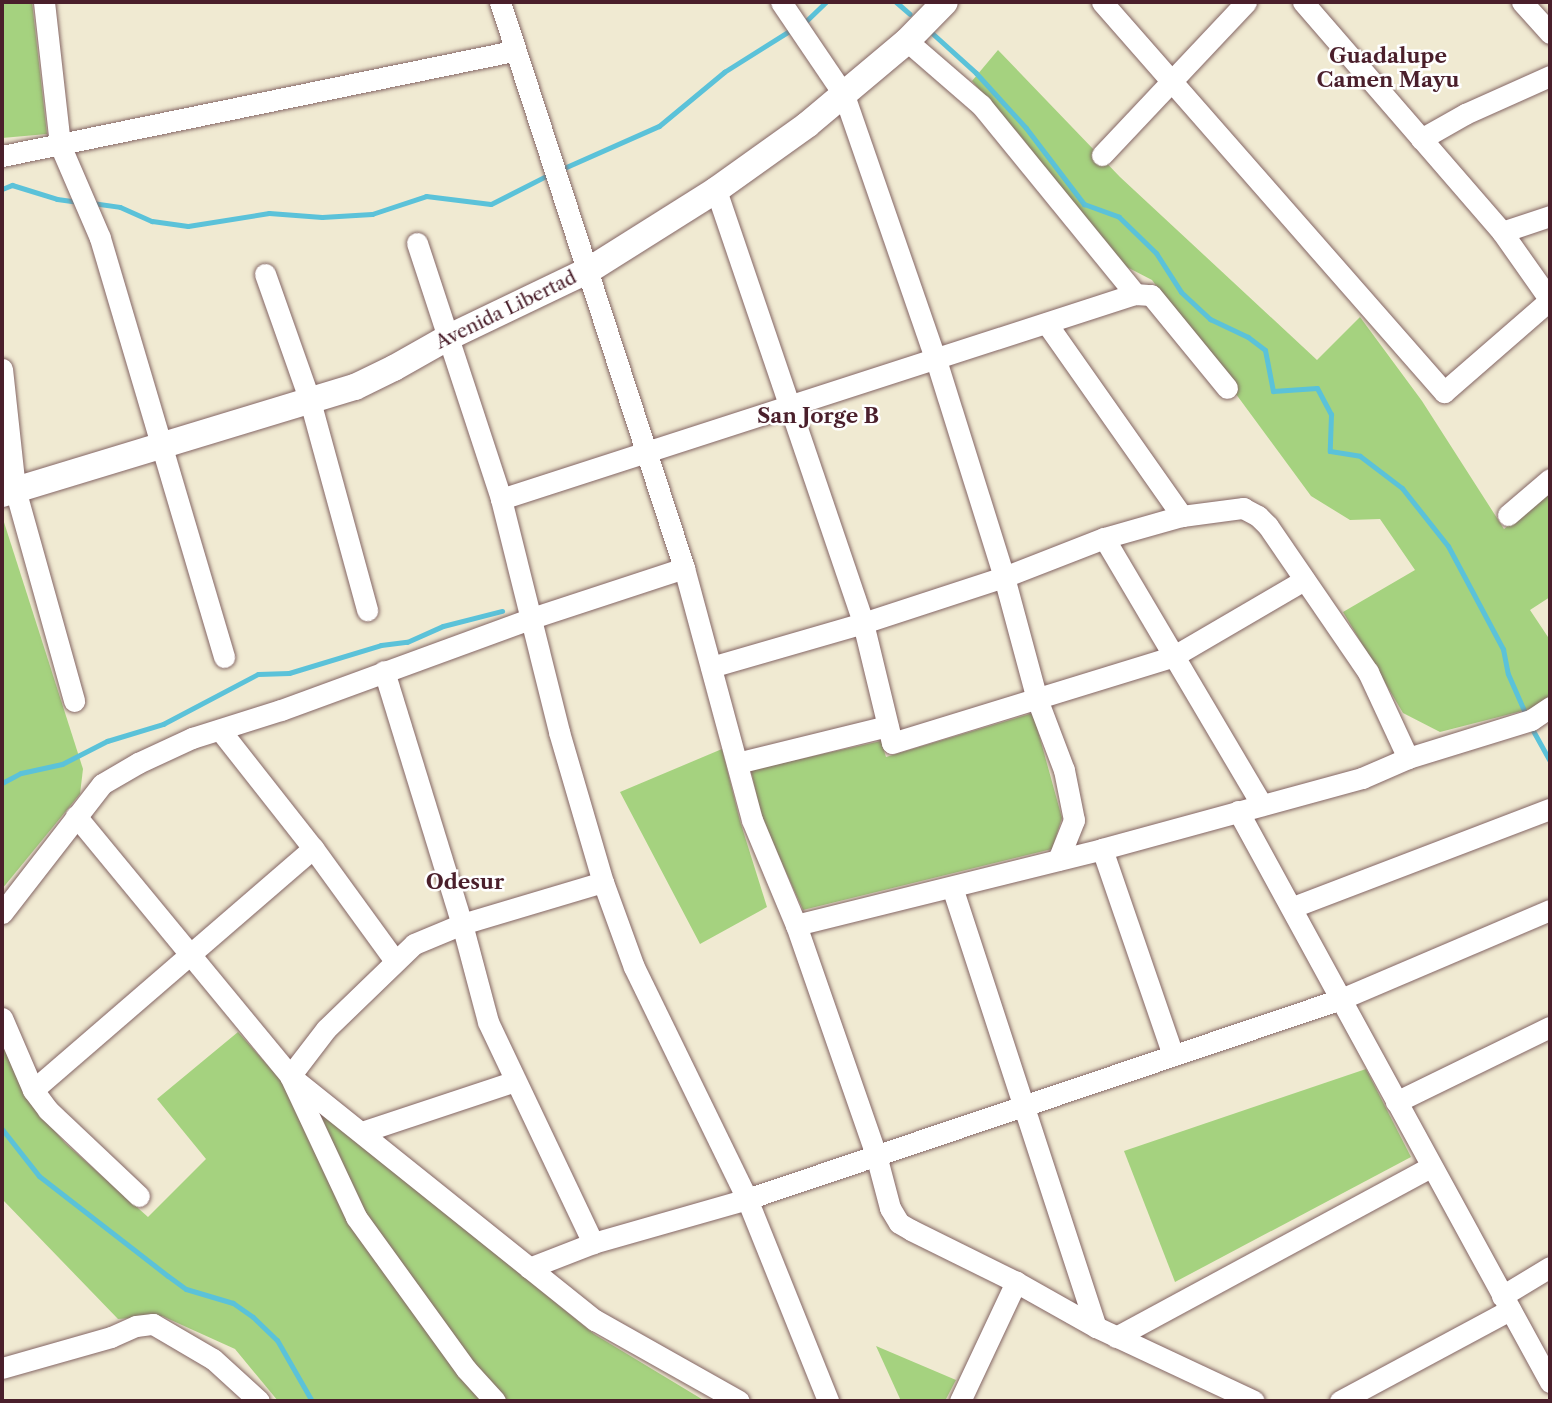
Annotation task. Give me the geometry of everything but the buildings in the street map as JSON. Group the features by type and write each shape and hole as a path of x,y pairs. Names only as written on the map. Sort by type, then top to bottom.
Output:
{"main road":[{"name":"Avenida Libertad","path":"8,492 162,443 355,387 447,338 589,270 765,157 907,41 945,2"}],"street":[{"path":"44,2 60,145 100,238 224,657"},
{"path":"500,2 513,51 589,270 645,453 684,568 752,820 796,925 876,1156 890,1208 899,1223 1016,1282 1096,1327 1254,1401"},
{"path":"780,2 844,95 936,360 1004,577 1037,699 1064,770 1074,820 1058,860"},
{"path":"1102,2 1444,392 1550,300 1502,232 1303,2"},
{"path":"1102,155 1246,2"},
{"path":"1522,2 1550,33"},
{"path":"907,41 981,106 1135,294"},
{"path":"2,156 513,51"},
{"path":"1421,139 1465,114 1550,76"},
{"path":"716,190 863,623 892,743 1174,656 1304,580"},
{"path":"1502,232 1550,216"},
{"path":"417,243 501,499 559,732 603,882 634,967 747,1199 828,1401"},
{"path":"265,274 310,401 367,610"},
{"path":"501,499 1135,294 1151,295 1227,388"},
{"path":"1047,324 1181,516"},
{"path":"2,369 8,492 74,701"},
{"path":"1508,515 1550,479"},
{"path":"711,667 863,623 1004,577 1104,538 1181,516 1243,509 1258,516 1368,672 1408,758"},
{"path":"1104,538 1262,805"},
{"path":"2,914 102,784 138,763 220,730 532,618 684,568"},
{"path":"384,671 462,924 488,1022 593,1243"},
{"path":"796,925 1102,849 1362,778 1408,758 1531,720 1550,707"},
{"path":"737,763 888,726"},
{"path":"220,730 313,848 395,961"},
{"path":"1293,907 1550,809"},
{"path":"1238,811 1293,907 1430,1167 1550,1382"},
{"path":"76,816 290,1076 596,1321 739,1401"},
{"path":"33,1090 313,848"},
{"path":"1102,849 1172,1055"},
{"path":"290,1076 326,1029 414,944 462,924 603,882"},
{"path":"952,887 1096,1327"},
{"path":"529,1268 593,1243 747,1199 1341,999 1550,910"},
{"path":"2,1018 33,1090 48,1110 139,1196"},
{"path":"1396,1102 1550,1027"},
{"path":"290,1076 356,1217 466,1370 495,1401"},
{"path":"362,1132 515,1081"},
{"path":"1116,1337 1430,1167"},
{"path":"1340,1401 1506,1303 1550,1268"},
{"path":"960,1401 1016,1282"},
{"path":"2,1368 111,1337 136,1326 153,1325 213,1359 259,1401"}],"green space":[{"path":"2,2 32,2 47,134 2,138"},
{"path":"998,50 1120,177 1317,360 1360,317 1422,401 1504,529 1550,492 1550,597 1530,610 1550,640 1550,697 1530,709 1440,732 1403,713 1343,612 1415,570 1380,519 1350,520 1311,496 1152,280 1121,264 1094,233 1023,139 972,81"},
{"path":"2,516 83,769 80,794 2,889"},
{"path":"1033,713 1062,818 1052,849 803,910 761,816 751,770 881,741 886,757"},
{"path":"722,749 740,821 767,907 700,944 620,792"},
{"path":"238,1032 279,1078 594,1334 705,1401 278,1401 235,1349 162,1316 118,1319 2,1199 2,1037 27,1098 65,1143 148,1217 206,1159 157,1099"},
{"path":"1366,1069 1411,1157 1175,1282 1124,1151"},
{"path":"876,1346 956,1380 945,1401 901,1401"}],"waterway":[{"path":"803,24 826,2"},
{"path":"896,2 910,14"},
{"path":"564,168 659,126 724,72 794,28"},
{"path":"933,34 976,73 1026,128 1084,204 1119,217 1156,253 1181,292 1210,319 1248,337 1265,350 1273,391 1317,388 1331,414 1330,451 1360,456 1402,488 1448,546 1503,649 1508,674 1526,715"},
{"path":"92,203 120,207 152,221 188,226 269,213 322,217 372,214 426,196 491,204 546,176"},
{"path":"2,189 12,185 57,199 79,202"},
{"path":"2,783 21,773 62,764 107,741 163,724 258,674 289,673 381,645 407,642 443,626 502,611"},
{"path":"1531,727 1550,761"},
{"path":"2,1129 39,1176 168,1276 186,1289 233,1303 253,1317 277,1340 312,1401"}],"district":[{"name":"Guadalupe Camen Mayu","path":"1388,68"},
{"name":"San Jorge B","path":"818,416"},
{"name":"Odesur","path":"465,882"}]}
